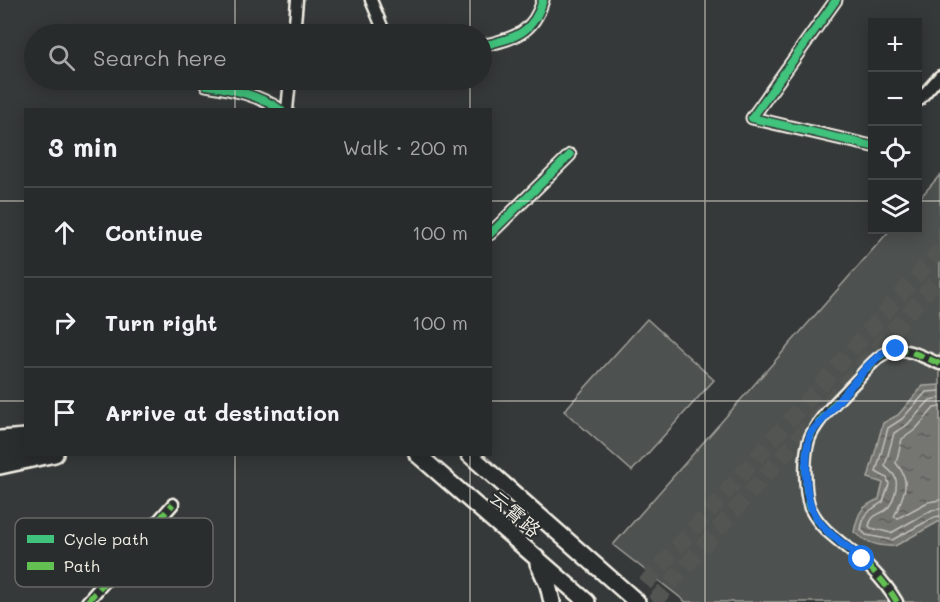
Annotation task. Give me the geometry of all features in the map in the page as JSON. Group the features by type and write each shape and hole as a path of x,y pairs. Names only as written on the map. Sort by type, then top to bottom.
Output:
{"highway":[{"path":"0,453 24,450"}],"main road":[{"path":"0,439 24,437"},
{"path":"0,466 46,456"},
{"name":"云霄路","path":"419,456 587,602"},
{"name":"云霄路","path":"471,456 637,602"},
{"path":"519,544 536,560 548,585 552,602"}],"street":[{"path":"295,24 297,0"},
{"path":"371,0 381,24"},
{"path":"492,44 518,37 538,17 543,0"},
{"path":"836,0 752,118 868,145"},
{"path":"922,96 940,76"},
{"path":"233,90 278,108"},
{"path":"287,108 289,90"},
{"path":"492,232 570,155"},
{"path":"897,602 872,569 826,530 813,514 807,495 807,444 811,433 823,418 881,354 896,349 904,350 940,364"},
{"path":"0,475 50,456"},
{"path":"161,518 173,504"},
{"path":"87,602 100,587"}],"shaded area":[{"path":"940,175 940,602 686,602 613,545 886,234 922,234 922,195"},
{"path":"647,319 714,380 632,471 564,411"}],"water":[{"path":"940,385 940,521 895,546 884,546 858,536 854,532 861,511 879,499 883,483 868,478 883,423 898,415 923,386"}],"tunnel":[{"path":"629,602 940,250"},
{"path":"654,602 940,277"}],"marked path":[{"path":"897,602 873,571 826,530 813,514 806,492 808,442 820,420 878,358 895,350 904,350 940,364"},
{"path":"161,518 173,504"},
{"path":"87,602 100,587"}],"cycle path":[{"path":"492,43 512,37 527,28 534,21 543,0"},
{"path":"836,0 752,118 868,145"},
{"path":"234,90 264,100 278,108"},
{"path":"492,232 570,155"}],"route":[{"path":"862,559 826,530 812,512 807,495 807,444 811,433 868,366 881,354 896,349"}]}
